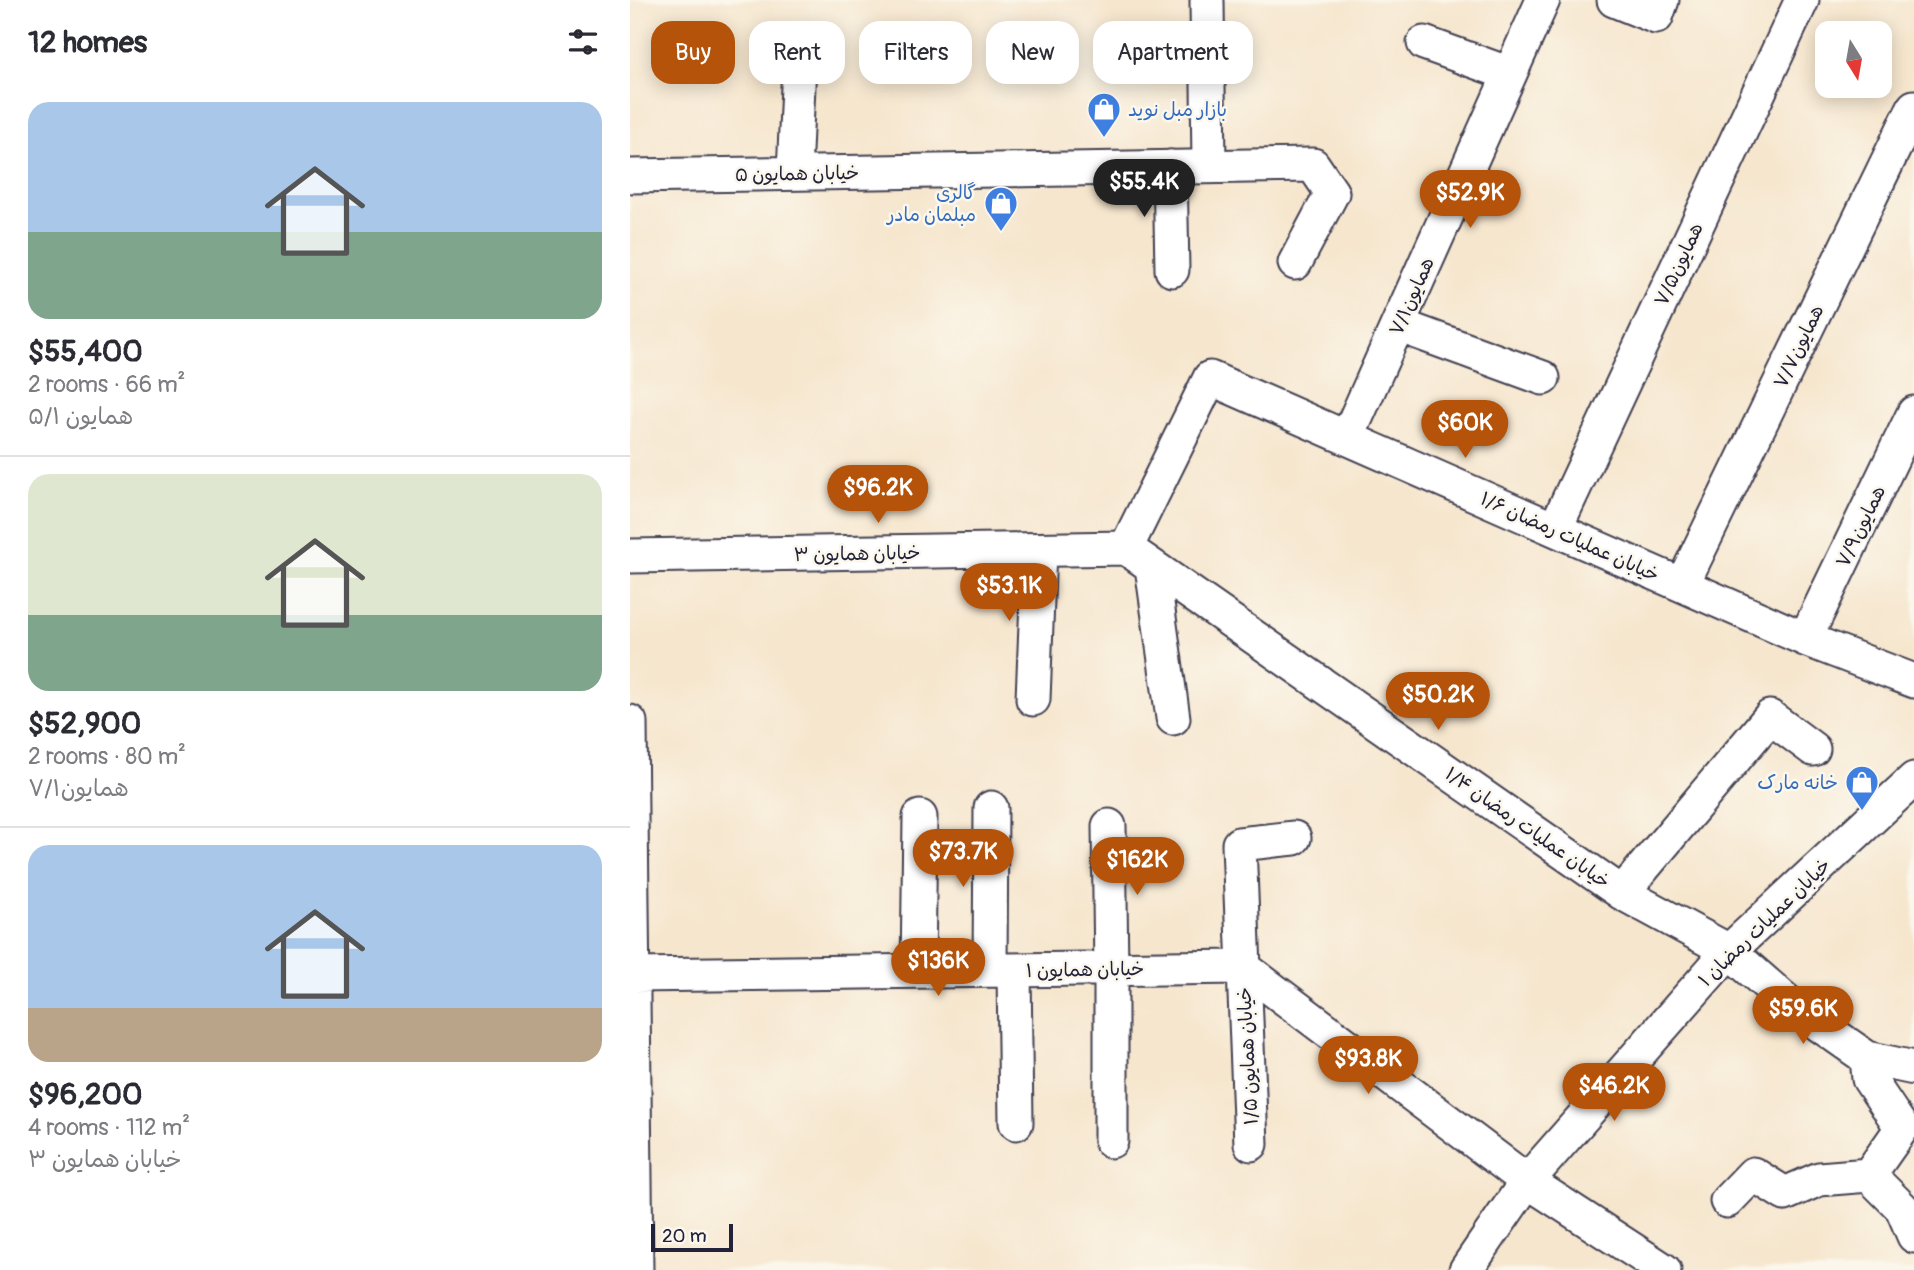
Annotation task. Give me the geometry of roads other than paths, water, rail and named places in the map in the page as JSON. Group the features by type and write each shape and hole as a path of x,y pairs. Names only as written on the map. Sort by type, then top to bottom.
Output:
{"street":[{"name":"همایون۷/۱","path":"1347,438 1543,0"},
{"path":"1614,0 1656,17 1662,0"},
{"name":"همایون۷/۵","path":"1555,529 1802,0"},
{"path":"1207,1 1209,166"},
{"path":"1424,43 1510,74"},
{"path":"794,173 798,84"},
{"name":"همایون۷/۷","path":"1682,585 1914,107"},
{"name":"خیابان همایون ۵","path":"630,176 1313,165 1332,193 1295,263"},
{"path":"1170,167 1172,270"},
{"path":"1398,325 1543,378"},
{"name":"خیابان عملیات رمضان ۱/۶","path":"1139,557 1210,378 1805,639 1914,681"},
{"name":"همایون۷/۹","path":"1805,639 1914,413"},
{"path":"1033,699 1039,550"},
{"name":"خیابان همایون ۳","path":"630,556 1039,550 1139,557"},
{"path":"1139,557 1173,718"},
{"name":"خیابان عملیات رمضان ۱/۴","path":"1139,557 1622,893 1730,951 1791,1005 1867,1058"},
{"path":"1622,893 1770,717 1813,750"},
{"path":"630,722 635,1270"},
{"name":"خیابان عملیات رمضان ۱","path":"1466,1270 1527,1181 1730,951 1914,779"},
{"path":"991,808 1016,1123"},
{"path":"918,971 920,817"},
{"path":"1109,826 1111,1141"},
{"name":"خیابان همایون ۱/۵","path":"1251,1144 1239,844 1294,838"},
{"path":"1242,967 1527,1181 1664,1270"},
{"name":"خیابان همایون ۱","path":"633,975 1242,967"},
{"path":"1869,1175 1902,1128 1869,1079 1867,1058 1910,1060"},
{"path":"1727,1201 1753,1174 1785,1194 1819,1179 1869,1175 1902,1208 1914,1236"}],"place":[{"name":"بازار مبل نوید","path":"1104,139"},
{"name":"گالری مبلمان مادر","path":"1001,233"},
{"name":"خانه مارک","path":"1862,812"}]}
